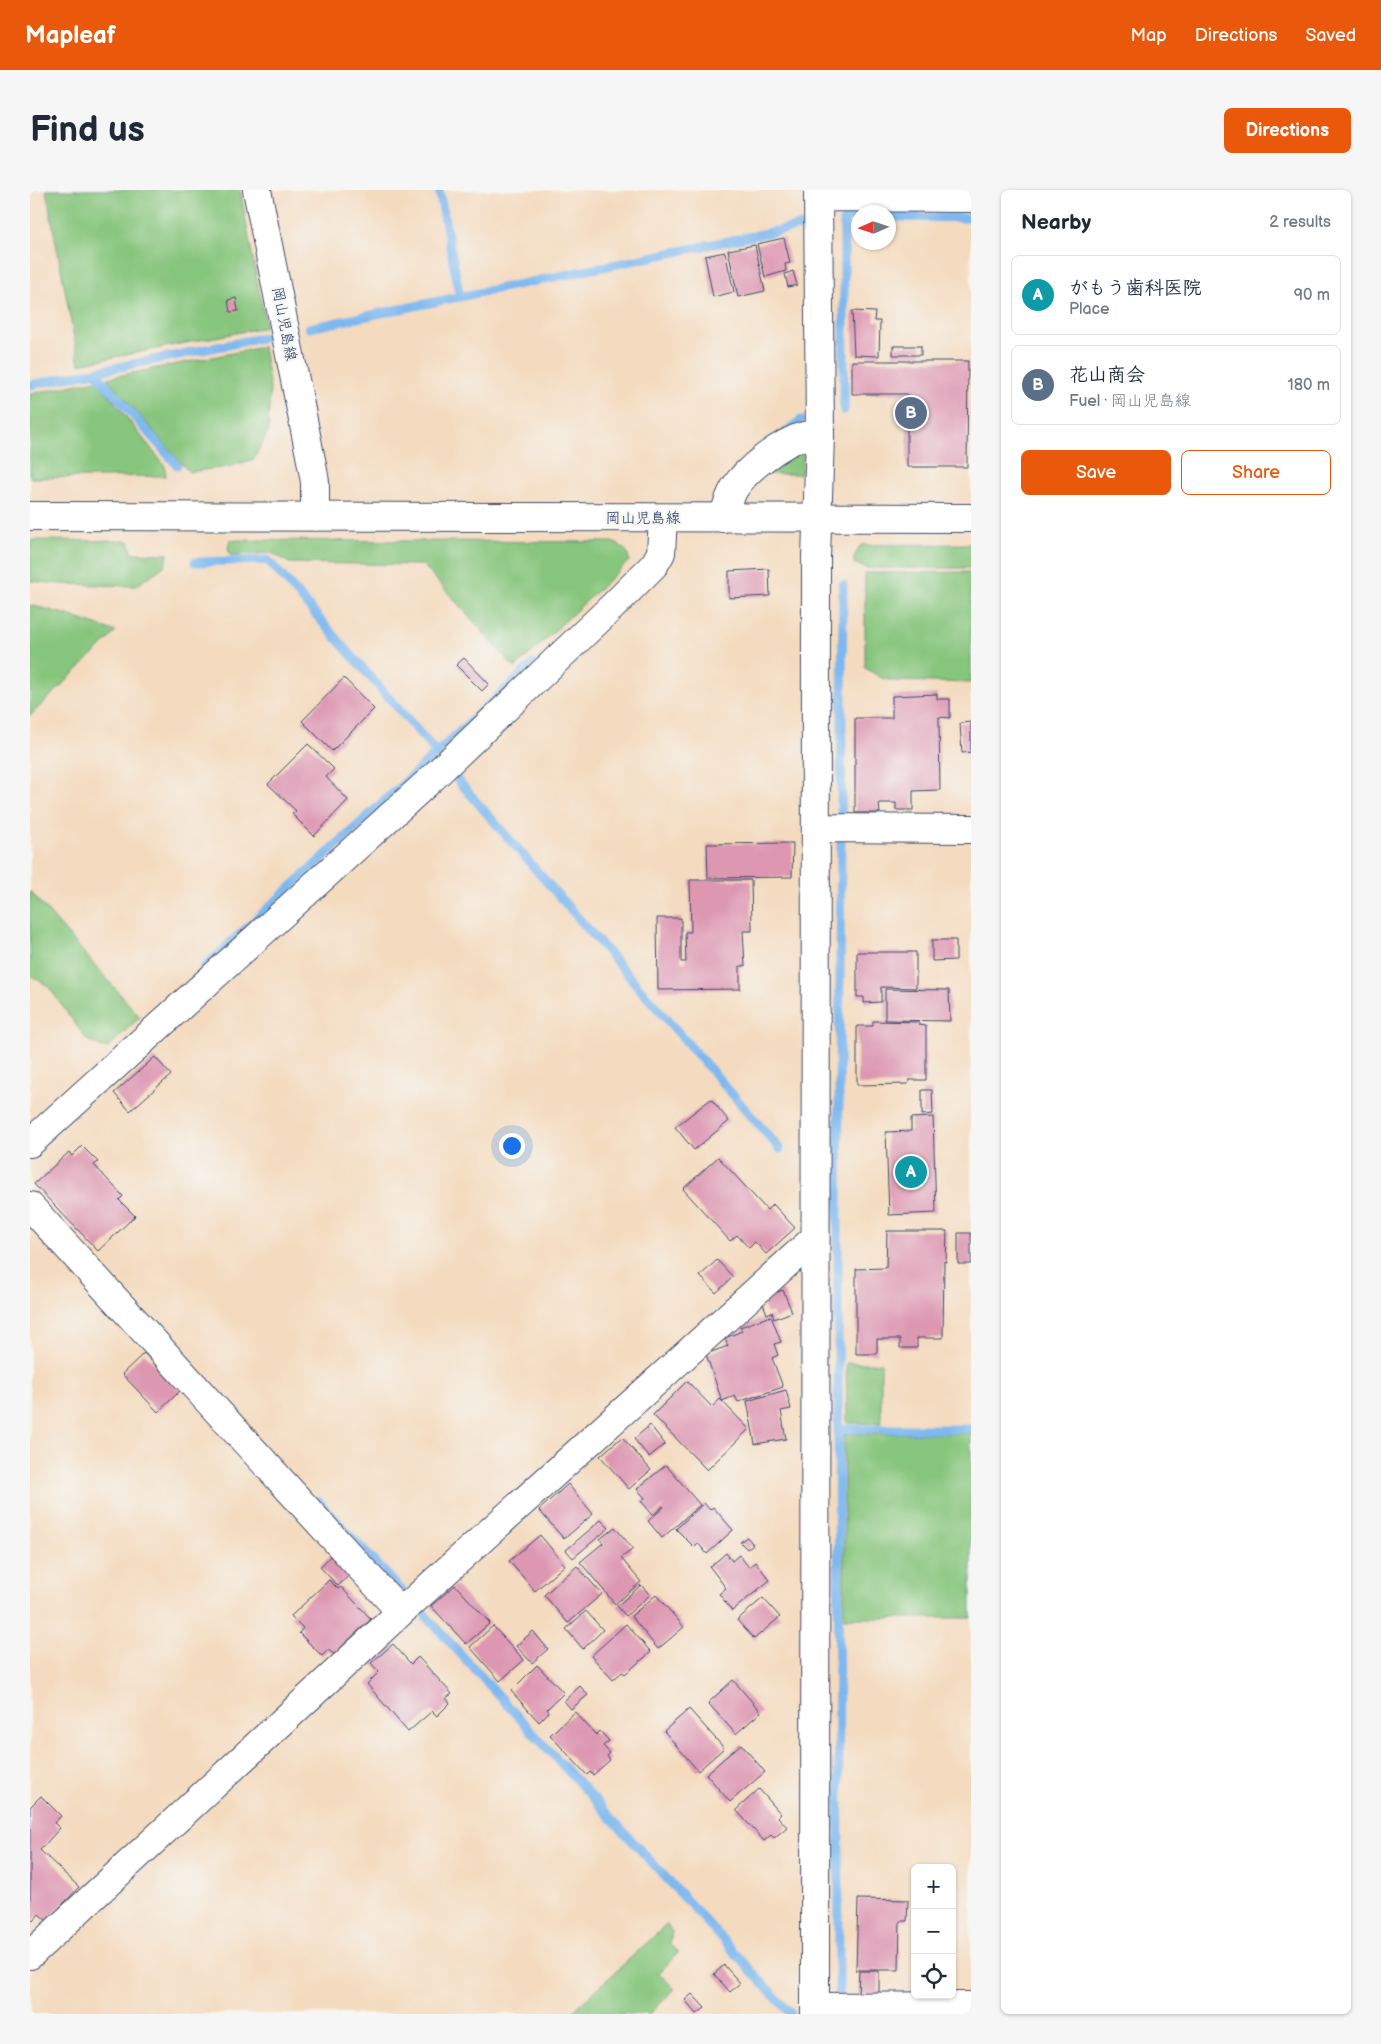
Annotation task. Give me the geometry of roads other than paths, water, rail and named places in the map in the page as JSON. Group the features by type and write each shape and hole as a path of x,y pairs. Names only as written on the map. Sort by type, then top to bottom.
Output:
{"street":[{"name":"岡山児島線","path":"258,190 315,482 315,517"},
{"path":"971,198 829,195 817,517 832,828 816,1238 826,2008 971,2006"},
{"path":"723,518 735,487 756,464 796,439 806,436 820,436"},
{"name":"岡山児島線","path":"30,516 971,518"},
{"path":"30,1143 428,782 612,607 654,565 661,553 663,518"},
{"path":"832,828 971,829"},
{"path":"30,1206 401,1612"},
{"path":"30,1955 401,1612 816,1238"}],"waterway":[{"path":"439,190 460,297"},
{"path":"844,200 844,410"},
{"path":"844,216 851,216"},
{"path":"896,217 971,218"},
{"path":"309,328 800,226"},
{"path":"30,385 266,337"},
{"path":"95,372 177,465"},
{"path":"787,431 801,420"},
{"path":"195,562 268,560 438,754"},
{"path":"839,2004 838,1217 843,585"},
{"path":"204,967 533,664"},
{"path":"455,777 780,1149"},
{"path":"838,1429 971,1429"},
{"path":"318,1501 409,1598"},
{"path":"424,1614 791,2014"}],"place":[{"name":"花山商会","path":"911,413"},
{"name":"がもう歯科医院","path":"911,1172"}]}
